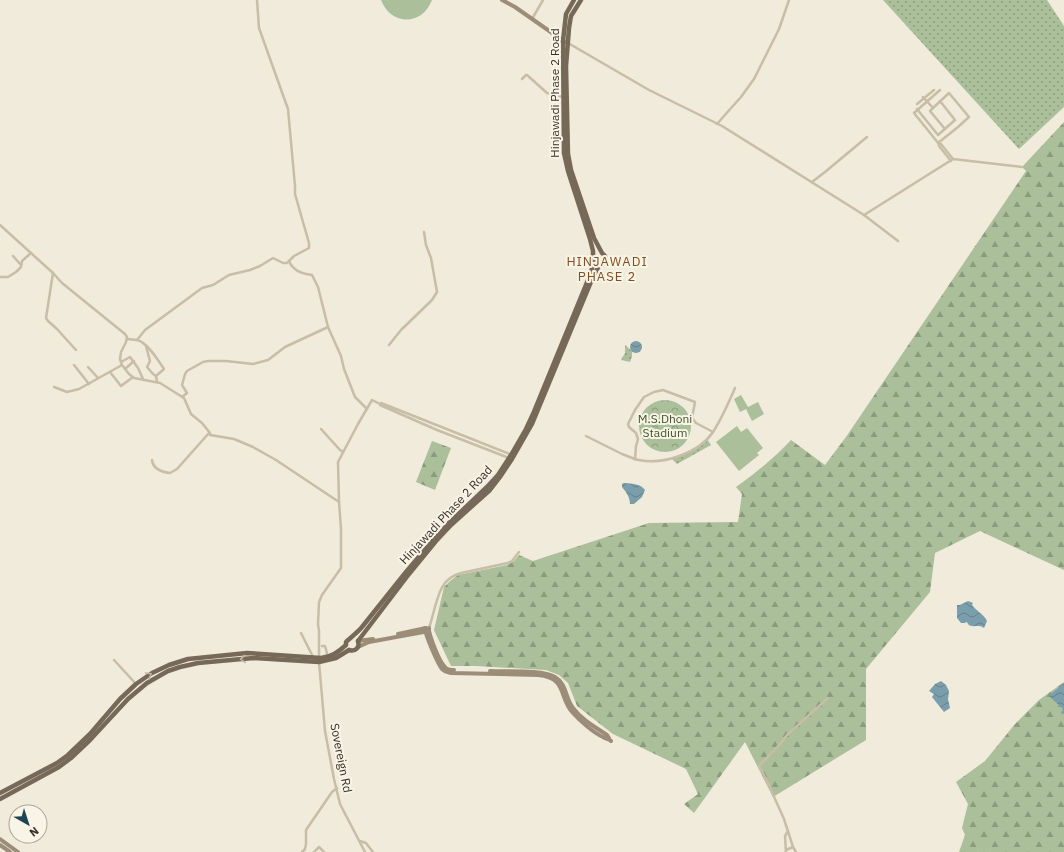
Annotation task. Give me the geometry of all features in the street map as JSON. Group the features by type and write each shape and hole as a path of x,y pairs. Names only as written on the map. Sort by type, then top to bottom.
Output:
{"main road":[{"name":"Hinjawadi Phase 2 Road","path":"574,0 566,14 563,96 566,156 568,171 594,256"},
{"name":"Hinjawadi Phase 2 Road","path":"581,0 571,16 565,42 566,156 594,238 602,253"},
{"path":"597,253 602,253 605,256 605,259 603,263 597,264 594,262 594,256 597,253"},
{"name":"Hinjawadi Phase 2 Road","path":"570,328 594,262"},
{"name":"Hinjawadi Phase 2 Road","path":"358,641 436,541 493,486 512,457 600,264"},
{"name":"Hinjawadi Phase 2 Road","path":"351,638 362,627 436,536 487,487 512,457"},
{"path":"0,793 57,763 68,755 90,734 120,699 136,684 162,668 188,659 247,653 313,657 319,660 336,654 351,638 358,641 358,647 336,658 319,660 254,658 198,663 168,671 147,683 128,699 87,744 71,758 59,767 0,799"},
{"path":"346,645 350,650"}],"street":[{"path":"137,340 145,330 202,288 213,285 229,275 260,266 271,258 287,263 294,256 309,248 310,243 296,194 288,109 259,28 257,0"},
{"path":"502,0 515,7 565,42 649,90 716,124 812,182 864,215 898,241"},
{"path":"532,19 543,0"},
{"path":"716,124 741,97 754,79 778,29 789,0"},
{"path":"522,80 526,75 528,75 548,93 563,96"},
{"path":"940,90 917,109 915,113 939,143 939,146 952,160"},
{"path":"917,104 932,91 934,95"},
{"path":"939,143 968,118 968,116 949,93 930,111 945,129"},
{"path":"924,98 933,108"},
{"path":"917,109 938,135 955,120 940,101"},
{"path":"924,125 928,122"},
{"path":"953,122 958,127"},
{"path":"812,182 867,137"},
{"path":"864,215 952,160 1022,167"},
{"path":"0,225 62,283 125,334 127,339 121,352 121,364 133,377 160,383 184,398 190,414 202,423 210,435 234,439 253,447 276,460 339,502"},
{"path":"389,345 397,334 425,308 437,292 431,258 426,245 424,232"},
{"path":"0,277 8,277 12,275 19,269 22,261 31,253"},
{"path":"13,256 21,265"},
{"path":"289,261 291,265 302,274 312,275 318,287 328,327 341,356 344,369 355,398 367,409 372,400 423,424 512,457"},
{"path":"53,273 46,318 76,350"},
{"path":"182,397 187,393 182,385 185,374 187,371 203,362 226,361 253,364 268,360 285,347 328,327"},
{"path":"127,339 142,342 153,352 164,369 156,376"},
{"path":"146,346 150,361 147,367 156,376 157,382"},
{"path":"54,387 67,392 78,390 110,372 130,357 134,361 143,379"},
{"path":"124,369 134,361"},
{"path":"74,365 89,384"},
{"path":"88,367 98,378"},
{"path":"110,372 121,386 133,377"},
{"path":"586,436 639,460 660,461 676,458 693,450 705,441 713,432 735,388"},
{"path":"635,459 638,439 636,433 629,427 628,424 644,397 654,392 663,390 695,402 692,418 696,423 713,432"},
{"path":"380,404 387,405 512,457"},
{"name":"Sovereign Rd","path":"365,852 340,804 325,731 319,660 318,624 319,602 322,595 341,568 338,462 367,409"},
{"path":"423,424 424,420"},
{"path":"320,429 343,452"},
{"path":"152,460 152,465 158,470 170,473 177,469 210,433"},
{"path":"519,552 512,561 508,563 465,572 454,576 443,585 427,630 443,665 445,668 452,670 541,672 551,675 563,685 573,709 592,728 606,735 611,740"},
{"path":"366,630 368,637 371,639"},
{"path":"358,641 427,630"},
{"path":"358,647 369,642 427,630"},
{"path":"300,633 313,657"},
{"path":"322,646 325,646 328,657"},
{"path":"114,660 136,684"},
{"path":"796,852 784,820 759,766 787,735 828,698"},
{"path":"302,852 306,844 306,830 332,792 337,788"},
{"path":"788,831 785,836 786,851 794,847"},
{"path":"360,841 366,843 373,852"},
{"path":"0,842 10,852"},
{"path":"0,842 18,852"},
{"path":"314,852 319,847 324,852"}],"green space":[{"path":"381,0 432,0 427,9 421,15 406,20 392,15 386,9"},
{"path":"883,0 1047,0 1064,26 1064,107 1019,149"},
{"path":"1064,122 1064,570 980,531 935,553 930,592 866,669 866,740 773,797 745,742 694,813 684,804 698,794 686,769 613,734 577,706 568,683 559,675 546,670 451,666 434,630 444,587 458,575 507,565 514,561 519,555 533,561 649,523 738,522 742,494 736,487 765,465 791,440 825,465 846,437 1026,171 1022,167"},
{"path":"625,345 632,351 630,362 621,360 625,353"},
{"path":"741,395 748,407 758,402 764,414 752,421 746,409 740,412 734,399"},
{"name":"M.S.Dhoni Stadium","path":"665,400 675,402 683,408 689,416 691,426 689,436 683,444 675,450 665,452 655,450 647,444 641,436 639,426 641,416 647,408 655,402"},
{"path":"737,426 741,432 747,428 763,448 757,453 759,455 739,471 716,442"},
{"path":"707,439 711,445 677,464 671,458 691,451"},
{"path":"432,441 451,448 435,490 416,482"},
{"path":"1064,682 1064,852 959,852 965,835 962,828 968,804 956,782 985,761 1015,724 1039,700"}],"water":[{"path":"636,341 640,343 642,347 640,351 636,353 632,351 630,347 632,343"},
{"path":"622,484 638,485 645,490 642,497 634,504 630,504 629,497 622,487"},
{"path":"968,601 973,603 972,605 986,619 987,621 984,628 979,626 970,626 967,622 961,623 957,618 957,605"},
{"path":"941,681 946,685 949,691 948,699 950,708 944,712 932,697 934,694 929,691 935,684"},
{"path":"1064,683 1064,714 1061,713 1063,709 1050,697 1051,694"}],"district":[{"name":"HINJAWADI PHASE 2","path":"607,268"}]}
